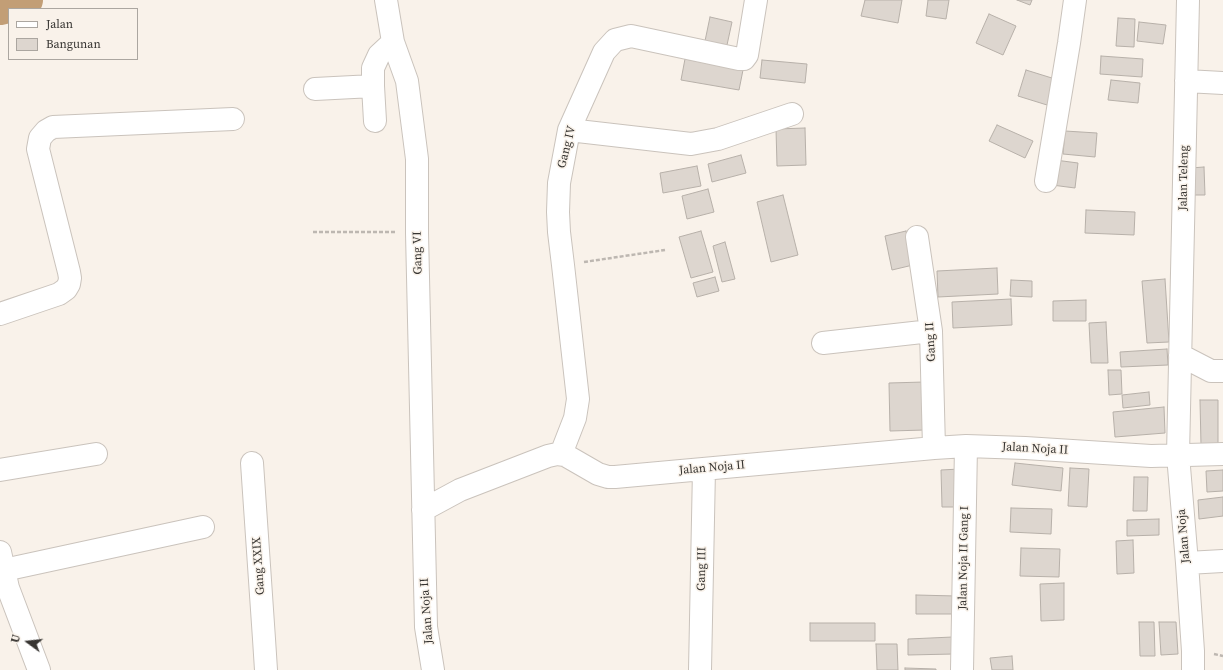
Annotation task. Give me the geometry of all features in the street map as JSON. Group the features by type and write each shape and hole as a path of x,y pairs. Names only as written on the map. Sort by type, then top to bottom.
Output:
{"street":[{"name":"Gang VI","path":"386,0 393,42 407,81 418,158 417,232 423,510"},
{"name":"Gang IV","path":"561,454 574,418 578,399 564,265 559,232 559,183 569,130 604,52 615,40 631,36 744,59 747,55 756,0"},
{"path":"1046,181 1069,43 1074,0"},
{"name":"Jalan Teleng","path":"1180,355 1188,0"},
{"path":"375,122 373,68 379,55 393,42"},
{"path":"1186,81 1223,84"},
{"path":"315,89 373,86"},
{"path":"569,130 691,144 718,139 792,114"},
{"path":"0,314 59,294 66,289 70,278 38,149 40,138 46,131 53,128 233,119"},
{"name":"Gang II","path":"917,238 931,331 934,448"},
{"path":"823,343 931,331"},
{"path":"1180,355 1217,371"},
{"name":"Jalan Noja","path":"1180,355 1178,454 1187,562 1193,670"},
{"path":"1179,402 1191,389 1217,371"},
{"name":"Jalan Noja II","path":"561,454 598,474 608,477 966,446 1151,456 1178,454 1223,454"},
{"name":"Jalan Noja II Gang I","path":"962,670 966,446"},
{"path":"0,470 96,454"},
{"path":"423,510 460,490 548,456 561,454"},
{"name":"Gang XXIX","path":"252,463 266,670"},
{"name":"Gang III","path":"700,670 704,469"},
{"name":"Jalan Noja II","path":"423,510 426,627 433,670"},
{"path":"40,670 3,575 203,527"},
{"path":"1187,562 1223,561"}],"path":[{"path":"314,232 417,232"},
{"path":"564,265 665,250"}],"building":[{"path":"865,0 902,0 898,23 861,16"},
{"path":"928,0 949,0 946,19 926,16"},
{"path":"1017,0 1032,0 1030,5"},
{"path":"989,14 1016,26 1003,55 976,43"},
{"path":"710,17 732,22 727,45 705,41"},
{"path":"1118,18 1135,19 1134,47 1116,46"},
{"path":"1139,22 1166,25 1163,44 1137,41"},
{"path":"1101,56 1143,59 1142,77 1100,74"},
{"path":"685,59 743,70 739,90 681,80"},
{"path":"762,60 807,64 805,83 760,78"},
{"path":"1026,70 1055,79 1047,105 1018,96"},
{"path":"1111,80 1140,83 1138,103 1108,100"},
{"path":"997,125 1033,141 1025,158 989,141"},
{"path":"805,128 806,165 777,166 776,129"},
{"path":"1065,131 1097,133 1095,157 1063,154"},
{"path":"741,155 746,173 712,182 708,164"},
{"path":"1055,160 1078,163 1075,188 1052,185"},
{"path":"697,166 701,186 663,193 660,173"},
{"path":"1204,167 1205,195 1191,195 1190,168"},
{"path":"708,189 714,212 687,219 682,196"},
{"path":"783,195 798,255 771,262 757,202"},
{"path":"1086,210 1135,212 1134,235 1085,233"},
{"path":"701,231 713,272 691,278 679,237"},
{"path":"906,231 913,265 892,270 885,236"},
{"path":"725,242 735,279 722,282 713,246"},
{"path":"997,268 998,294 938,297 937,271"},
{"path":"715,277 719,291 697,297 693,283"},
{"path":"1165,279 1169,342 1147,343 1142,281"},
{"path":"1011,280 1032,281 1032,297 1010,296"},
{"path":"1011,299 1012,325 953,328 952,302"},
{"path":"1086,300 1086,321 1053,321 1053,301"},
{"path":"1106,322 1108,363 1091,363 1089,323"},
{"path":"1167,349 1168,365 1121,367 1120,352"},
{"path":"1108,370 1121,370 1122,394 1109,395"},
{"path":"924,382 925,430 890,431 889,383"},
{"path":"1149,392 1150,405 1123,408 1122,395"},
{"path":"1200,400 1218,400 1218,444 1201,445"},
{"path":"1164,407 1165,433 1115,437 1113,412"},
{"path":"1015,463 1063,468 1061,491 1012,485"},
{"path":"1070,468 1089,469 1087,507 1068,506"},
{"path":"960,469 960,507 942,507 941,470"},
{"path":"1223,470 1223,491 1207,492 1206,471"},
{"path":"1134,477 1148,477 1147,511 1133,511"},
{"path":"1223,497 1223,516 1199,519 1198,500"},
{"path":"1011,508 1052,509 1051,534 1010,532"},
{"path":"1159,519 1159,535 1127,536 1127,520"},
{"path":"1133,540 1134,573 1117,574 1116,541"},
{"path":"1021,548 1060,549 1059,577 1020,576"},
{"path":"1064,583 1064,620 1041,621 1040,584"},
{"path":"916,595 956,596 956,614 916,614"},
{"path":"1139,622 1154,622 1155,656 1140,656"},
{"path":"1159,622 1176,622 1178,654 1161,655"},
{"path":"810,623 875,623 875,641 810,641"},
{"path":"953,637 954,654 908,655 908,639"},
{"path":"876,644 897,644 898,670 877,670"},
{"path":"1012,656 1013,670 992,670 990,658"},
{"path":"905,668 936,669 936,670 905,670"}],"waterway":[{"path":"0,6 24,0"}]}
